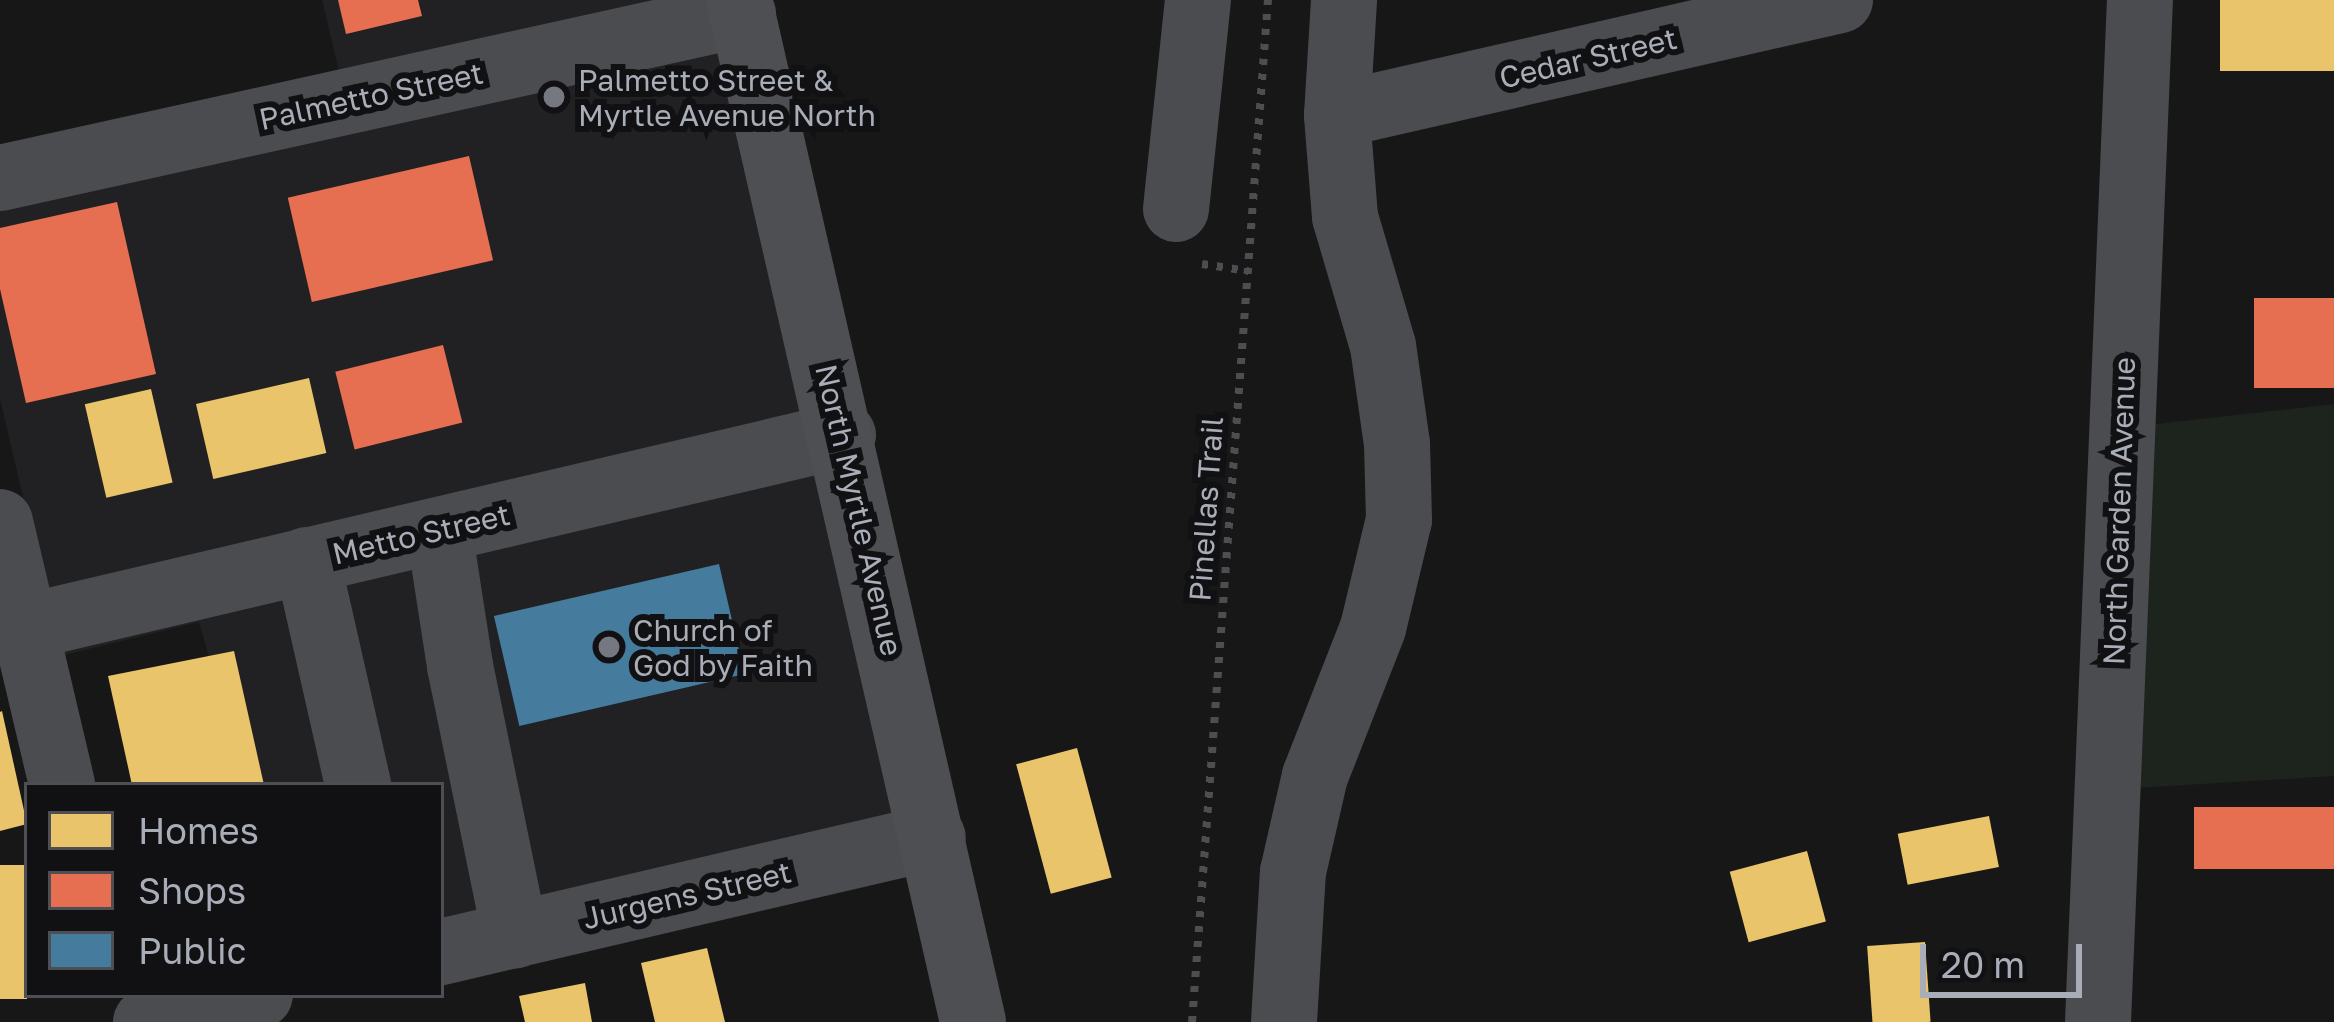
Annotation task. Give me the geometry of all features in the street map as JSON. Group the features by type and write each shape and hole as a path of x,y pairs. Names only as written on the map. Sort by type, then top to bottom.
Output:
{"main road":[{"name":"North Myrtle Avenue","path":"741,7 843,435 973,1022"}],"street":[{"path":"1176,209 1198,0"},
{"path":"1284,1022 1293,872 1315,776 1373,628 1399,520 1397,444 1383,346 1346,217 1337,116 1344,0"},
{"name":"Cedar Street","path":"1337,116 1840,0"},
{"name":"North Garden Avenue","path":"2098,1022 2140,0"},
{"name":"Palmetto Street","path":"0,178 741,7"},
{"name":"Metto Street","path":"12,630 843,435"},
{"path":"0,522 12,630 61,782"},
{"path":"439,530 460,666 515,935"},
{"path":"307,560 357,782"},
{"name":"Jurgens Street","path":"444,951 933,837"},
{"path":"146,1022 247,998"}],"path":[{"name":"Pinellas Trail","path":"1192,1022 1268,0"}],"shaded area":[{"path":"322,0 660,0 339,71"},
{"path":"723,51 809,410 45,590 0,399 0,210"},
{"path":"2334,404 2334,776 2135,788 2147,425"},
{"path":"823,471 899,812 444,919 444,782 245,782 199,622 60,656 59,652"}],"building: Homes":[{"path":"2220,0 2334,0 2334,71 2220,71"},
{"path":"309,378 326,453 213,479 196,404"},
{"path":"151,389 173,483 106,498 85,404"},
{"path":"234,651 263,782 131,782 108,676"},
{"path":"0,712 24,825 0,831"},
{"path":"1077,748 1112,877 1051,894 1016,764"},
{"path":"1989,816 1999,867 1908,885 1898,834"},
{"path":"1807,851 1826,922 1749,942 1730,872"},
{"path":"0,865 24,865 27,999 0,999"},
{"path":"1925,942 1931,1022 1872,1022 1867,946"},
{"path":"707,948 725,1022 655,1022 641,963"},
{"path":"585,983 592,1022 525,1022 519,996"}],"building: Shops":[{"path":"338,0 418,0 422,16 346,34"},
{"path":"469,156 493,260 312,302 288,198"},
{"path":"117,202 156,374 26,403 0,289 0,228"},
{"path":"2254,298 2334,298 2334,388 2254,388"},
{"path":"443,345 462,423 355,449 335,372"},
{"path":"2194,807 2334,807 2334,869 2194,869"}],"building: Public":[{"path":"719,564 744,674 519,726 494,616"}],"place":[{"name":"Palmetto Street & Myrtle Avenue North","path":"554,97"},
{"name":"Church of God by Faith","path":"609,647"}]}
